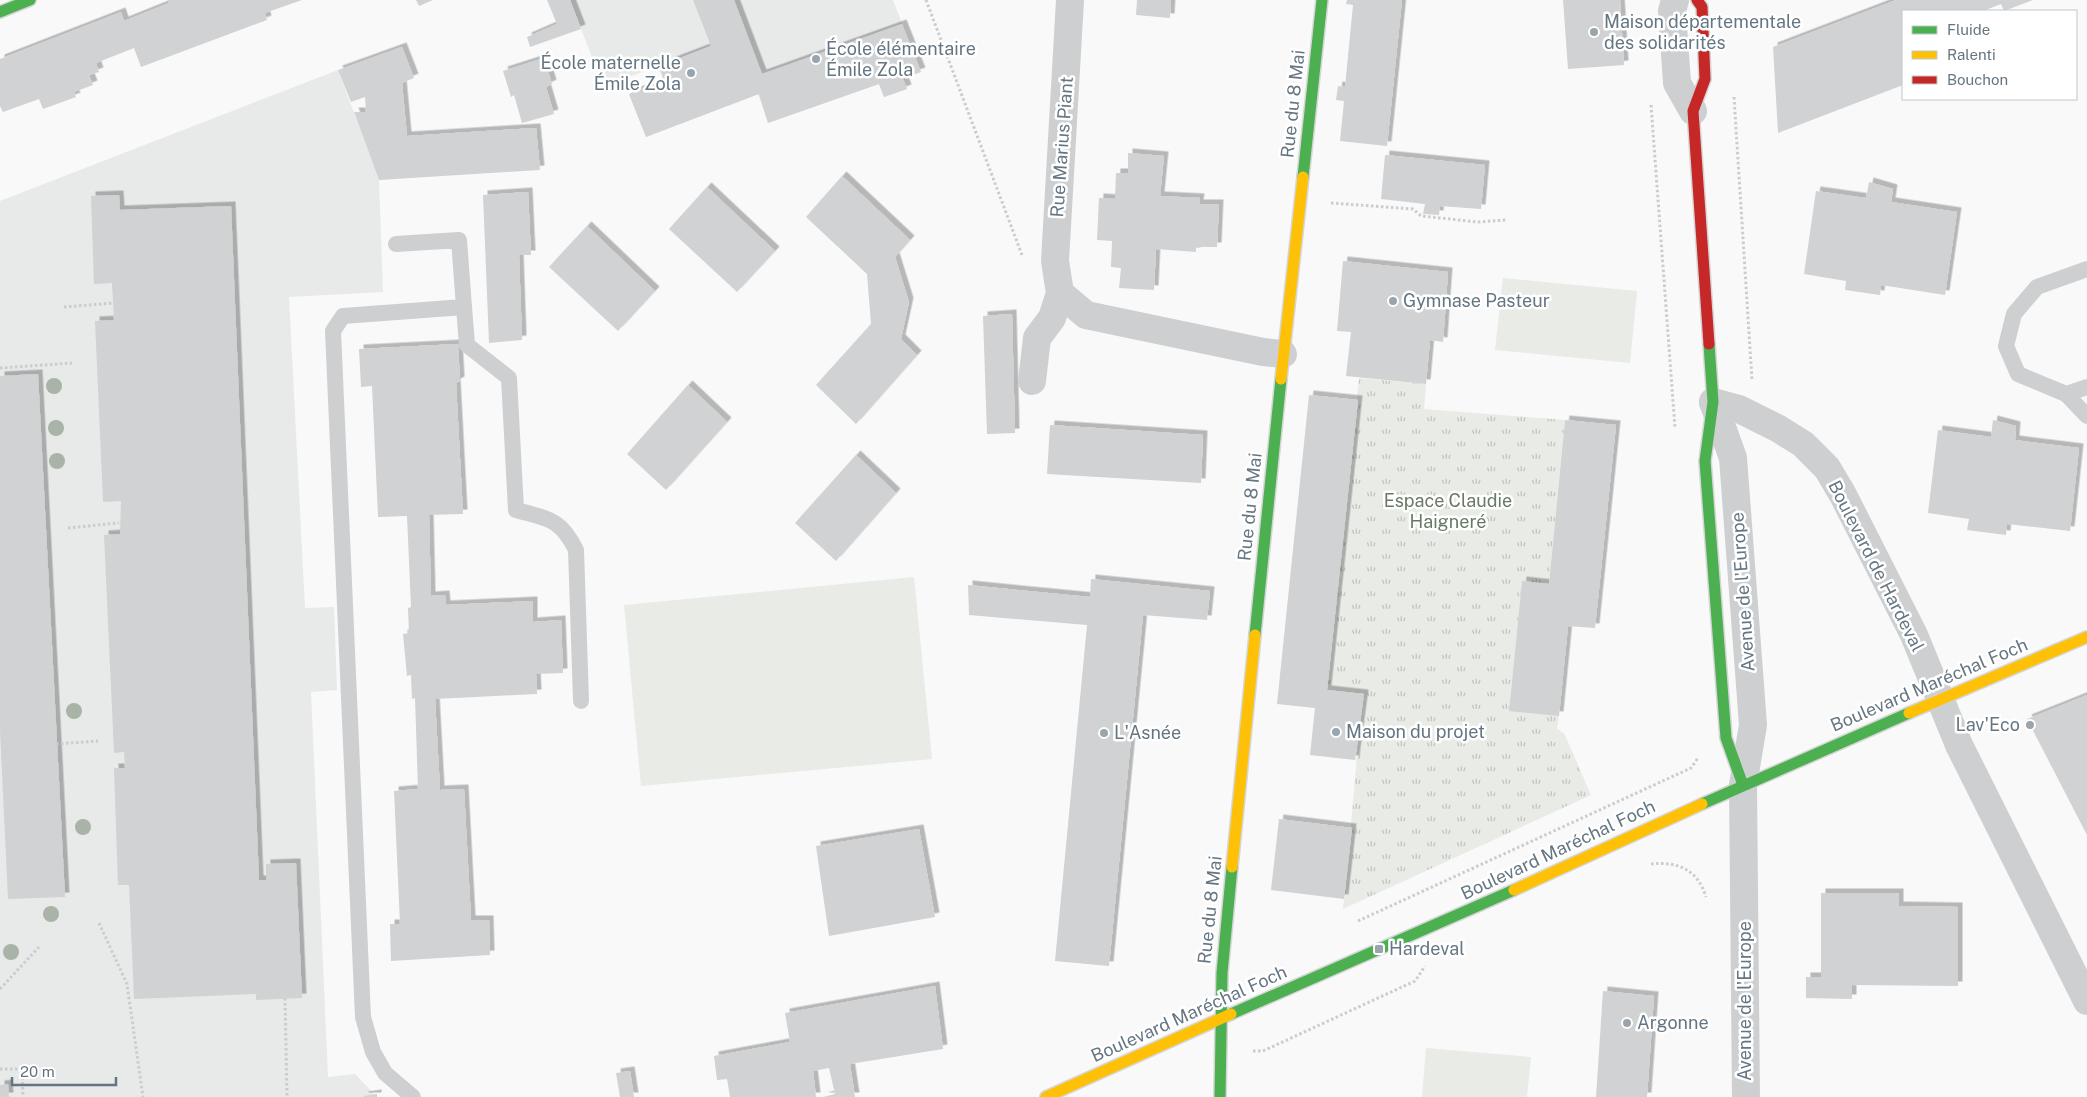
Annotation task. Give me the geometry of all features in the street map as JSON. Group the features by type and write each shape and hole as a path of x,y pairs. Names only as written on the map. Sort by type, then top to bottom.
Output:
{"street":[{"path":"0,12 30,0"},
{"name":"Rue Marius Piant","path":"1032,381 1036,338 1052,318 1060,293 1055,261 1070,0"},
{"name":"Rue du 8 Mai","path":"1220,1097 1223,1044 1221,1018 1222,963 1283,354 1322,0"},
{"name":"Avenue de l'Europe","path":"1675,0 1672,11 1677,83 1693,111"},
{"name":"Avenue de l'Europe","path":"1697,0 1702,7 1705,79 1693,111 1713,402 1733,458 1753,725 1744,785 1746,1097"},
{"path":"1060,293 1086,315 1262,352 1283,354"},
{"name":"Boulevard de Hardeval","path":"1713,402 1739,409 1760,419 1803,444 1827,468 1843,495 1914,635 1959,745 2087,1001"},
{"name":"Boulevard Maréchal Foch","path":"1046,1097 1221,1018 1459,915 1744,785 2087,637"}],"lane":[{"path":"396,244 459,240 467,345 509,378 516,510 551,520 567,533 576,550 581,701"},
{"path":"2087,269 2037,287 2014,314 2006,346 2018,374 2066,394 2087,416"},
{"path":"413,1097 385,1072 374,1052 362,1017 333,331 342,316 464,307"},
{"path":"2066,394 2087,387"}],"path":[{"path":"926,0 1023,257"},
{"path":"1733,88 1752,381 1758,391 1760,419"},
{"path":"1651,104 1676,433"},
{"path":"1300,201 1413,209 1421,216 1473,221 1506,220"},
{"path":"64,307 113,303"},
{"path":"0,368 72,363"},
{"path":"68,528 120,523"},
{"path":"56,744 98,741"},
{"path":"1356,922 1691,768 1700,750"},
{"path":"1647,864 1673,863 1683,866 1694,874 1702,886 1706,897"},
{"path":"99,923 127,984 143,1097"},
{"path":"0,989 39,947"},
{"path":"1262,1051 1415,981 1429,963"},
{"path":"285,998 287,1097"},
{"path":"0,1069 22,1069 23,1097"}],"shaded area":[{"path":"570,0 893,0 921,72 904,78 907,89 884,97 879,84 768,123 758,94 646,137 629,94 663,80 659,66 603,86"},
{"path":"338,70 379,180 383,292 289,297 305,608 334,607 337,690 311,692 328,1077 355,1074 377,1097 0,1097 0,201"}],"green space":[{"path":"1503,278 1637,291 1630,363 1495,350"},
{"name":"Espace Claudie Haigneré","path":"1359,378 1426,384 1424,409 1565,420 1549,584 1522,582 1509,710 1559,716 1557,728 1565,735 1591,795 1343,909 1363,694 1327,690"},
{"path":"914,577 932,759 641,786 624,605"},
{"path":"1426,1048 1531,1057 1527,1097 1422,1097"}],"building":[{"path":"168,0 302,0 265,13 267,20 141,67 134,48 96,63 99,72 89,75 93,85 74,92 76,97 43,109 39,99 3,112 0,106 0,59 121,12 124,21 169,3"},
{"path":"416,0 433,0 419,6"},
{"path":"547,0 570,0 581,29 530,47 527,37 557,24"},
{"name":"École élémentaire Émile Zola","path":"693,0 734,0 762,74 902,24 921,72 903,78 907,89 884,97 879,84 768,123 759,94 646,137 629,94 664,80 659,66 711,46"},
{"path":"1137,0 1171,0 1170,18 1136,15"},
{"path":"1347,0 1402,0 1387,146 1340,141 1344,101 1336,100 1338,86 1345,87 1353,5 1346,4"},
{"name":"Maison départementale des solidarités","path":"1563,0 1620,0 1624,65 1568,69"},
{"path":"1896,0 2033,0 2007,10 2004,10 2001,4 1986,10 1902,10 1902,85 1778,133 1773,47"},
{"path":"402,47 414,78 402,83 407,136 536,128 540,170 379,180 354,112 366,112 365,97 351,102 338,70"},
{"path":"544,58 552,84 546,87 554,114 522,123 514,95 511,97 503,71"},
{"path":"1128,153 1164,156 1160,196 1200,198 1199,204 1219,204 1217,247 1196,247 1196,252 1156,249 1154,290 1119,288 1121,268 1111,267 1112,241 1097,240 1099,198 1115,199 1116,173 1128,173"},
{"path":"1385,155 1485,165 1481,209 1440,206 1439,215 1423,214 1425,204 1381,199"},
{"path":"842,176 910,240 895,257 909,302 901,339 917,355 856,424 816,385 871,324 867,274 806,217"},
{"path":"1869,182 1893,189 1891,202 1957,212 1945,295 1881,285 1880,295 1845,290 1846,281 1804,274 1816,191 1866,198"},
{"path":"707,187 775,251 737,292 669,229"},
{"path":"528,192 531,255 519,255 522,340 489,343 483,195"},
{"path":"119,195 120,210 231,206 259,880 266,880 266,864 296,863 302,998 256,1000 256,994 134,999 129,885 118,885 114,768 125,768 124,752 114,753 104,535 120,534 121,501 103,502 95,321 114,320 112,283 94,284 91,196"},
{"path":"587,226 655,291 618,331 549,267"},
{"name":"Gymnase Pasteur","path":"1343,261 1448,272 1443,342 1430,340 1426,384 1346,376 1351,332 1337,331"},
{"path":"1012,314 1015,433 987,434 983,316"},
{"path":"458,344 460,381 456,383 463,514 429,515 431,596 445,595 446,605 533,601 533,622 561,620 563,673 536,674 537,694 435,699 440,790 464,789 471,920 489,920 490,955 391,961 390,924 400,924 394,791 418,789 415,698 412,699 411,675 407,676 403,634 409,633 408,608 411,607 407,516 378,517 372,386 361,387 359,349"},
{"path":"38,374 65,897 8,899 0,730 0,376"},
{"path":"688,385 727,422 666,490 627,454"},
{"path":"1309,395 1358,400 1327,690 1364,694 1355,760 1310,755 1315,708 1277,704"},
{"path":"1565,420 1616,425 1595,628 1568,626 1559,716 1509,711 1522,581 1549,584"},
{"path":"1993,420 2016,426 2015,440 2079,448 2070,531 2007,524 2006,535 1967,530 1969,519 1928,513 1938,430 1991,437"},
{"path":"1050,425 1203,435 1201,483 1047,474"},
{"path":"856,455 896,493 836,561 795,523"},
{"name":"L'Asnée","path":"1091,579 1210,591 1207,620 1143,615 1109,966 1055,961 1087,625 969,615 968,585 1090,597"},
{"path":"2087,695 2087,835 2027,719"},
{"path":"1279,819 1352,828 1344,899 1271,890"},
{"path":"919,829 935,917 829,936 816,846"},
{"path":"1821,893 1899,893 1899,906 1958,907 1958,986 1852,985 1852,999 1806,998 1806,977 1821,977"},
{"path":"935,986 943,1049 850,1064 855,1097 823,1097 835,1094 829,1068 813,1071 816,1097 730,1097 727,1079 717,1080 714,1056 790,1042 785,1013"},
{"name":"Argonne","path":"1603,991 1654,996 1647,1097 1596,1097"},
{"path":"630,1071 634,1097 620,1097 616,1073"},
{"path":"8,1084 9,1097 0,1097 0,1085"},
{"path":"377,1094 377,1097 364,1097 364,1096"}],"traffic: fast":[{"path":"0,12 30,0"},
{"path":"1303,177 1322,0"},
{"path":"1709,344 1713,402 1705,461 1726,738 1743,785"},
{"path":"1255,635 1281,379"},
{"path":"1702,804 1909,713"},
{"path":"1220,1097 1222,973 1232,867"},
{"path":"1231,1014 1514,890"}],"traffic: slow":[{"path":"1281,379 1303,177"},
{"path":"1232,867 1255,635"},
{"path":"1909,713 2087,637"},
{"path":"1514,890 1702,804"},
{"path":"1046,1097 1231,1014"}],"traffic: jam":[{"path":"1697,0 1702,7 1705,79 1693,111 1709,344"}],"place":[{"name":"Maison départementale des solidarités","path":"1594,32"},
{"name":"École élémentaire Émile Zola","path":"816,59"},
{"name":"École maternelle Émile Zola","path":"691,73"},
{"name":"Gymnase Pasteur","path":"1393,301"},
{"name":"Lav'Eco","path":"2030,725"},
{"name":"Maison du projet","path":"1336,732"},
{"name":"L'Asnée","path":"1104,733"},
{"name":"Hardeval","path":"1379,949"},
{"name":"Argonne","path":"1627,1023"}]}
